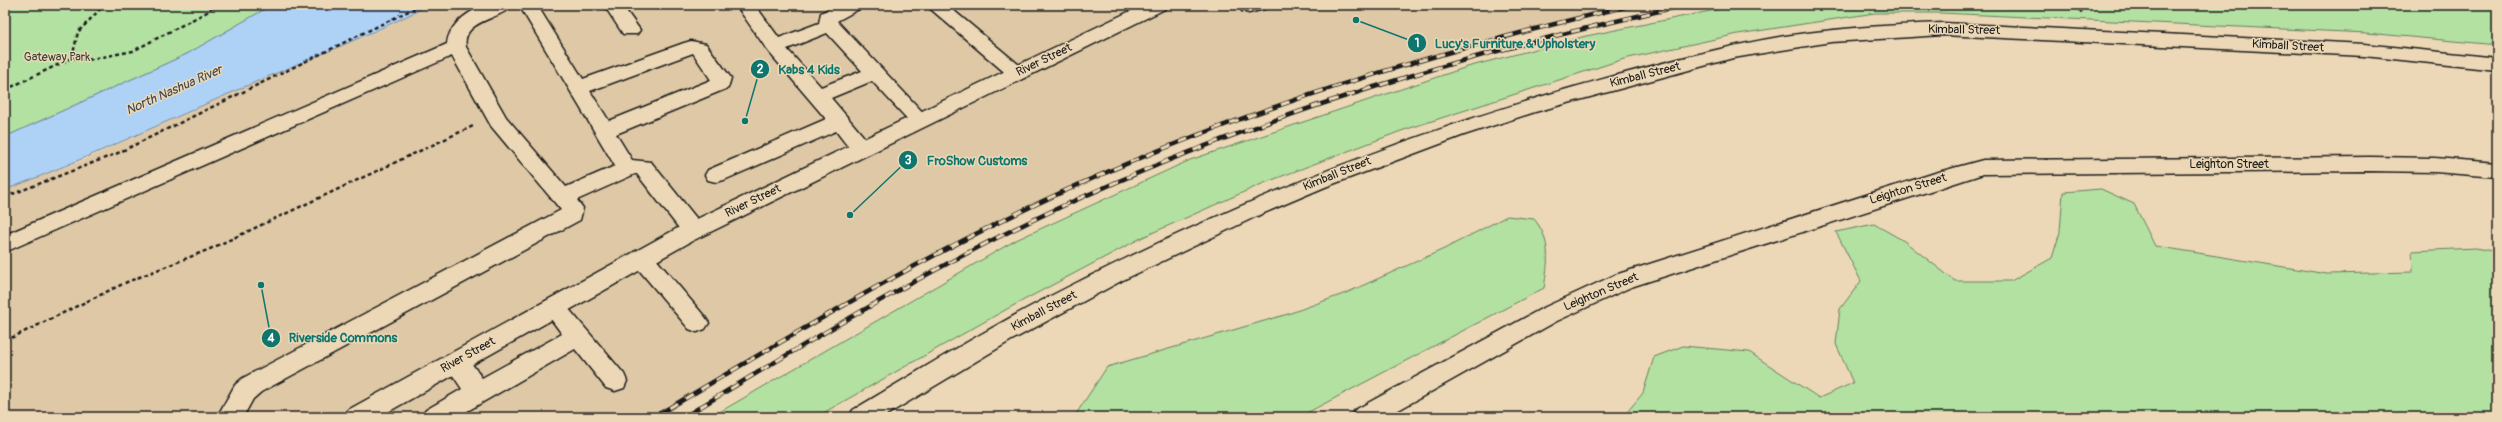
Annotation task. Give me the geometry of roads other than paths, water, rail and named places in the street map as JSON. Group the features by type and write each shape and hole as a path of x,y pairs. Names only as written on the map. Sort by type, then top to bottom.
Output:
{"main road":[{"path":"230,417 244,392 252,385 566,218 573,212 563,197 498,121 457,47 458,36 468,23 503,5"},
{"path":"528,5 627,169"},
{"path":"613,5 630,30"},
{"path":"745,5 776,46 862,148"},
{"path":"852,5 830,15 828,21 830,25 920,120"},
{"path":"935,5 1017,73"},
{"name":"River Street","path":"362,416 693,230 1158,5"},
{"path":"776,46 830,25"},
{"name":"Kimball Street","path":"862,417 986,342 1048,308 1215,225 1278,198 1379,157 1498,116 1628,79 1721,56 1815,38 1878,31 1943,29 2357,49 2497,64"},
{"path":"5,244 457,47"},
{"path":"578,88 691,47 699,48 720,78 720,83 715,87 604,131"},
{"path":"818,96 875,73"},
{"path":"716,175 839,121"},
{"name":"Leighton Street","path":"1364,417 1549,315 1623,280 1943,178 1983,167 2021,165 2370,164 2435,165 2497,170"},
{"path":"563,197 637,166 645,169 693,230"},
{"path":"642,258 697,323"},
{"path":"554,307 615,381"},
{"path":"435,417 578,336"},
{"path":"456,362 478,392"}],"water":[{"name":"North Nashua River","path":"272,5 429,5 360,37 95,153 5,190 5,137 187,54"}],"railway":[{"path":"654,417 903,272 1006,219 1127,163 1269,109 1341,85 1486,42 1633,5"},
{"path":"684,417 825,332 920,278 1017,228 1142,171 1217,141 1294,113 1371,88 1527,43 1686,5"}],"place":[{"name":"Lucy's Furniture & Upholstery","path":"1356,20"},
{"name":"Kabs 4 Kids","path":"745,121"},
{"name":"FroShow Customs","path":"850,215"},
{"name":"Riverside Commons","path":"261,285"}],"park label":[{"name":"Gateway Park","path":"57,57"}]}
